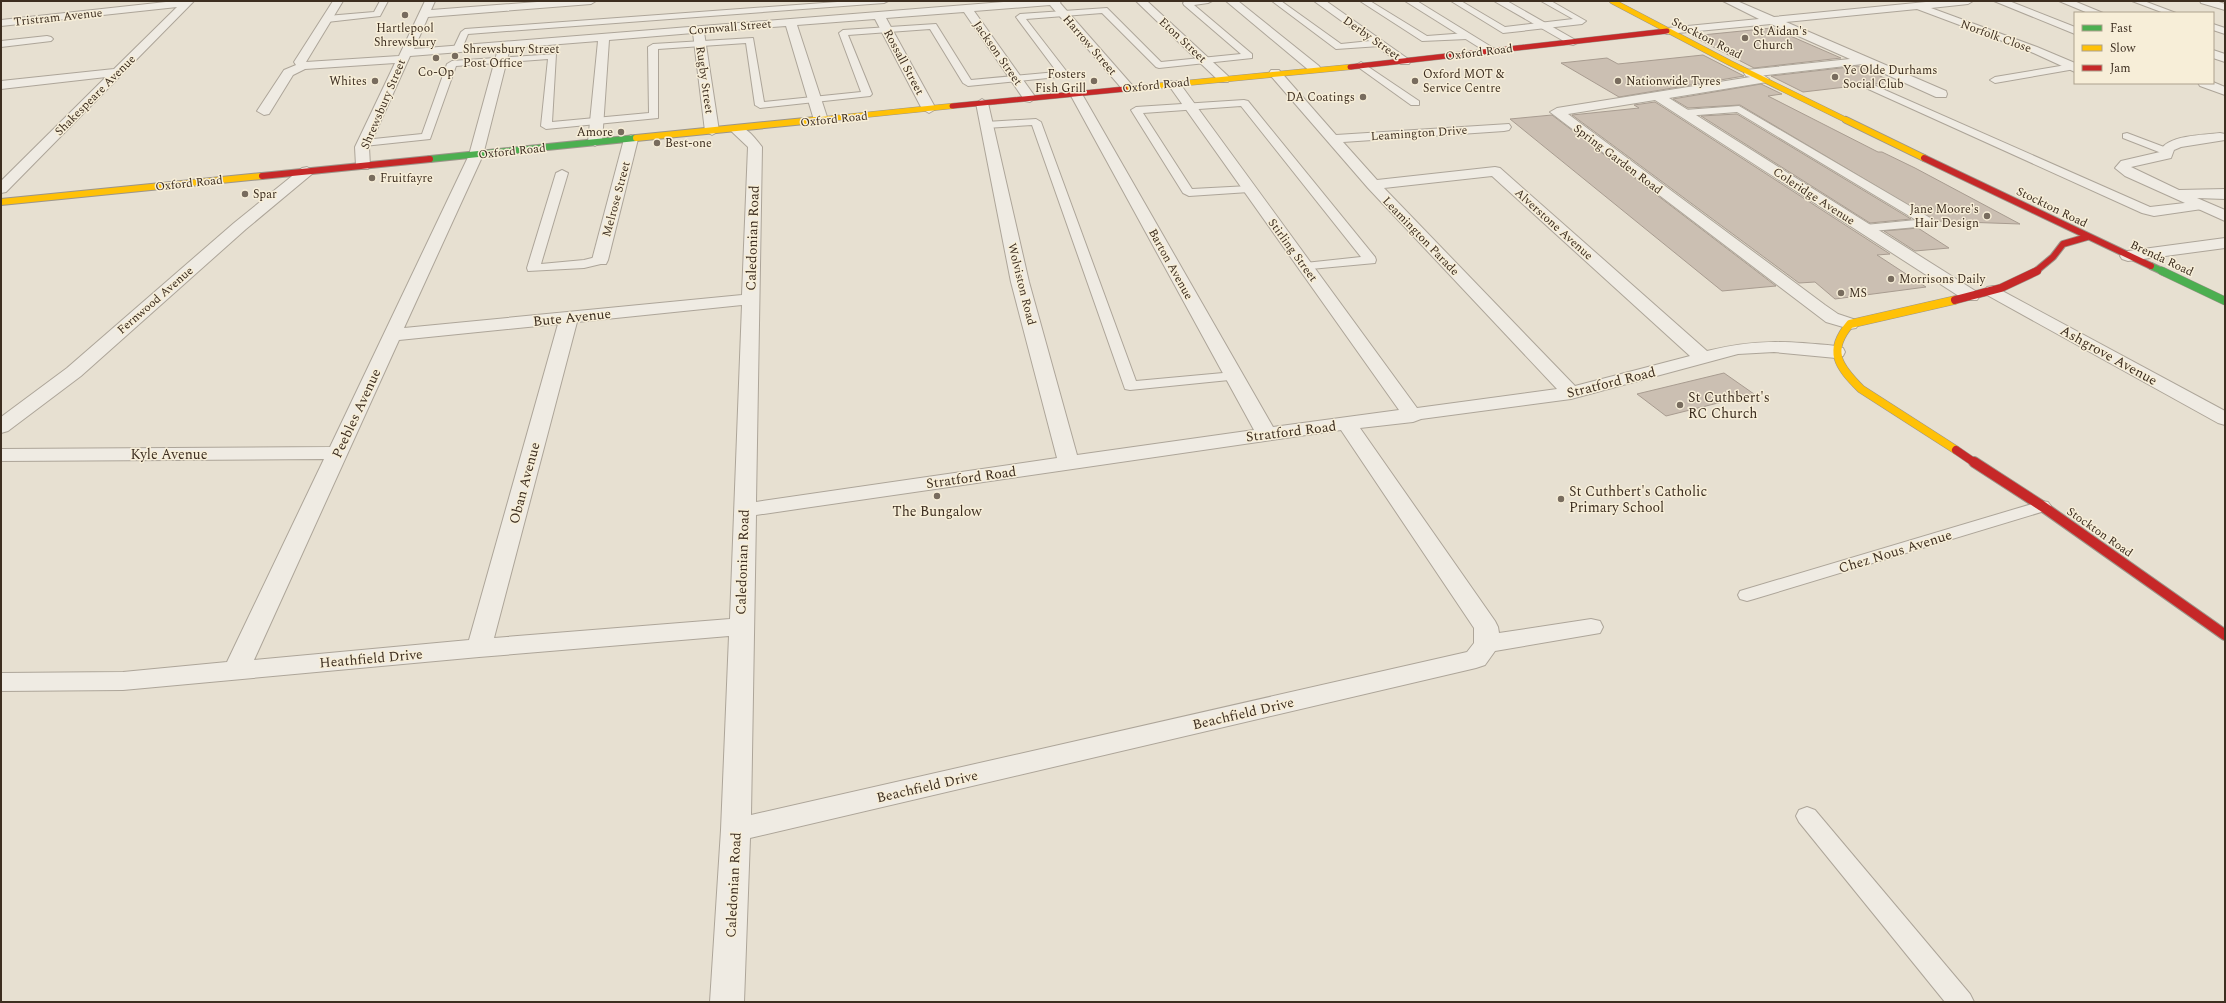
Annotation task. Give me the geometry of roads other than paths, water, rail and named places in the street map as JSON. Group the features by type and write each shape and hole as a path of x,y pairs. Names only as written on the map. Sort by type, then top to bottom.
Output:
{"street":[{"path":"264,111 288,74 303,66 300,62 338,1"},
{"name":"Shrewsbury Street","path":"363,166 361,157 364,143 430,1"},
{"path":"424,14 591,1"},
{"name":"Harrow Street","path":"1053,1 1128,88"},
{"name":"Cornwall Street","path":"303,66 404,56 458,48 1056,1"},
{"name":"Eton Street","path":"1141,1 1224,78"},
{"path":"1231,1 1315,69"},
{"name":"Derby Street","path":"1320,1 1405,60"},
{"path":"1410,1 1492,51"},
{"path":"1499,1 1573,42"},
{"name":"Stockton Road","path":"1612,1 1667,32 2087,237"},
{"path":"1728,1 1941,94"},
{"path":"1667,32 1968,1"},
{"path":"1999,1 2074,31"},
{"path":"2064,1 2095,12"},
{"path":"2205,1 2225,7"},
{"name":"Tristram Avenue","path":"1,23 187,2"},
{"name":"Shakespeare Avenue","path":"1,189 187,2"},
{"name":"Norfolk Close","path":"1916,6 2034,49 2074,67"},
{"name":"Jackson Street","path":"967,8 1030,98"},
{"name":"Rossall Street","path":"879,15 929,109"},
{"path":"790,22 821,120"},
{"name":"Rugby Street","path":"698,29 712,131"},
{"name":"Oxford Road","path":"1,202 736,129 1667,32"},
{"path":"595,142 604,37"},
{"path":"1,44 47,38"},
{"name":"Peebles Avenue","path":"236,671 476,155 505,45"},
{"path":"2214,54 2225,58"},
{"path":"1750,73 1863,60"},
{"path":"1,85 119,72"},
{"name":"Leamington Parade","path":"1275,73 1373,185 1571,393"},
{"name":"Spring Garden Road","path":"1763,79 1557,112 1819,309 1832,318 1850,324"},
{"name":"Stirling Street","path":"1174,84 1413,416"},
{"path":"2207,84 2225,91"},
{"name":"Barton Avenue","path":"1076,94 1267,434"},
{"name":"Coleridge Avenue","path":"1657,96 1971,296"},
{"name":"Wolviston Road","path":"982,103 1020,282 1070,463"},
{"name":"Leamington Drive","path":"1332,139 1504,127"},
{"name":"Caledonian Road","path":"727,1002 736,830 740,627 755,148 746,135 736,129"},
{"path":"2220,137 2176,143 2168,148 2168,152 2161,157 2126,164 2122,168 2225,216"},
{"name":"Melrose Street","path":"600,260 631,139"},
{"path":"1,170 22,168"},
{"name":"Alverstone Avenue","path":"1373,185 1494,171 1706,359"},
{"name":"Fernwood Avenue","path":"1,427 74,372 240,226 307,172"},
{"path":"2172,192 2225,194"},
{"name":"Stockton Road","path":"1850,324 1993,291 2025,279 2043,269 2055,257 2064,244 2087,237"},
{"name":"Brenda Road","path":"2087,237 2225,301"},
{"path":"2128,256 2225,243"},
{"name":"Ashgrove Avenue","path":"1993,291 2225,419"},
{"name":"Bute Avenue","path":"393,334 750,299"},
{"name":"Oban Avenue","path":"479,648 569,317"},
{"path":"1836,352 1838,339 1850,324"},
{"name":"Stratford Road","path":"744,510 1267,434 1413,416 1571,393 1706,359 1737,349 1782,345 1836,352"},
{"name":"Stockton Road","path":"1836,352 1850,377 1861,389 2042,506 2225,635"},
{"path":"1347,424 1486,627 1487,644 1591,627"},
{"name":"Kyle Avenue","path":"1,455 337,453"},
{"name":"Heathfield Drive","path":"1,682 123,681 479,648 740,627"},
{"name":"Beachfield Drive","path":"736,830 1476,659 1487,644"}],"lane":[{"path":"327,19 377,14 384,1"},
{"path":"458,48 465,32 884,1"},
{"path":"364,143 426,137 452,64 553,56 546,126 654,116 653,47 750,40 760,105 866,94 843,33 933,26 968,83 1064,74 1020,17 1104,10 1159,65 1249,56 1187,3 1208,1"},
{"path":"1276,1 1338,47 1380,43"},
{"path":"1364,1 1425,39 1467,36"},
{"path":"1455,1 1503,30 1582,21 1545,1"},
{"path":"2136,1 2169,12"},
{"path":"787,8 790,22"},
{"path":"2214,27 2225,31"},
{"path":"1361,65 1415,103"},
{"path":"1995,80 2074,67"},
{"path":"1869,86 2146,210 2154,212 2202,205"},
{"path":"1249,188 1189,193 1136,110 1244,103 1370,260 1306,267"},
{"path":"1685,113 1739,109 1928,222 1865,229"},
{"path":"986,125 1036,122 1061,196 1130,386 1234,376"},
{"path":"2127,136 2168,152"},
{"path":"562,173 533,268 584,264 600,260"},
{"name":"Chez Nous Avenue","path":"1747,595 2042,506"},
{"path":"1807,816 1961,1002"}],"place":[{"name":"Hartlepool Shrewsbury","path":"405,15"},
{"name":"St Aidan's Church","path":"1745,38"},
{"name":"Shrewsbury Street Post Office","path":"455,56"},
{"name":"Co-Op","path":"436,58"},
{"name":"Ye Olde Durhams Social Club","path":"1835,77"},
{"name":"Whites","path":"375,81"},
{"name":"Fosters Fish Grill","path":"1094,81"},
{"name":"Oxford MOT & Service Centre","path":"1415,81"},
{"name":"Nationwide Tyres","path":"1618,81"},
{"name":"DA Coatings","path":"1363,97"},
{"name":"Amore","path":"621,132"},
{"name":"Best-one","path":"657,143"},
{"name":"Fruitfayre","path":"372,178"},
{"name":"Spar","path":"245,194"},
{"name":"Jane Moore's Hair Design","path":"1987,216"},
{"name":"Morrisons Daily","path":"1891,279"},
{"name":"MS","path":"1841,293"},
{"name":"St Cuthbert's RC Church","path":"1680,405"},
{"name":"The Bungalow","path":"937,496"},
{"name":"St Cuthbert's Catholic Primary School","path":"1561,499"}]}
